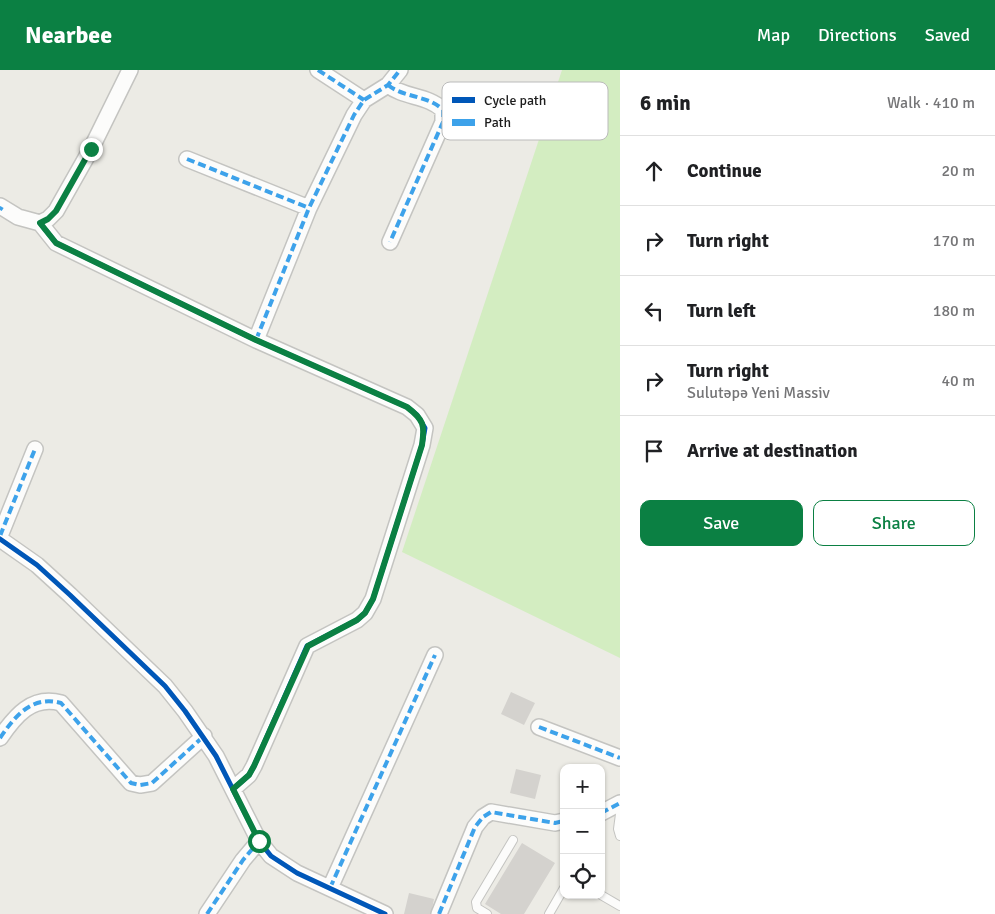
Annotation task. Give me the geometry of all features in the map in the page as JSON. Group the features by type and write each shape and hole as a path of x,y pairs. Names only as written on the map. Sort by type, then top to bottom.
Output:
{"street":[{"path":"40,223 48,219 56,211 91,149 130,70"},
{"path":"318,70 364,100"},
{"path":"256,340 309,208 354,115 364,100 388,85 400,70"},
{"path":"388,85 394,91 436,103 442,109"},
{"path":"390,242 442,126"},
{"path":"187,159 309,208"},
{"path":"1,208 18,217 40,223 56,243 256,340 407,407 417,415 425,428 422,445 373,599 365,613 357,620 308,646 254,766 249,775 233,789"},
{"path":"36,449 0,537 37,565 165,686 204,736 259,841 267,852 283,865 386,914"},
{"path":"330,888 435,655"},
{"path":"0,738 24,709 38,702 51,700 61,703 131,783 140,785 152,784 204,736"},
{"path":"539,727 620,758"},
{"path":"605,811 620,803"},
{"path":"440,914 475,827 483,817 490,812 555,823 560,822"},
{"path":"206,914 242,860 259,841"}],"lane":[{"path":"620,814 618,829 620,836"},
{"path":"487,914 476,908 476,902 513,840"},
{"path":"549,914 560,895"},
{"path":"605,897 619,903"}],"green space":[{"path":"562,70 620,70 620,658 402,552 539,140 608,140 608,82 558,82"}],"building":[{"path":"511,692 535,703 524,725 501,714"},
{"path":"516,769 541,775 535,799 510,793"},
{"path":"522,843 555,863 524,914 501,914 485,904"},
{"path":"409,893 434,899 431,914 404,914"}],"marked path":[{"path":"318,70 364,100"},
{"path":"256,340 309,208 354,115 364,100 388,85 400,70"},
{"path":"388,85 401,92 437,105 442,109"},
{"path":"390,242 442,124"},
{"path":"187,159 309,208"},
{"path":"0,536 35,449"},
{"path":"330,888 435,655"},
{"path":"0,738 25,709 41,702 61,703 131,783 140,785 152,783 204,736"},
{"path":"539,727 620,758"},
{"path":"605,811 620,803"},
{"path":"439,914 475,827 483,817 491,812 555,823 560,822"},
{"path":"207,914 243,860 259,841"}],"cycle path":[{"path":"40,223 56,243 256,340 407,407 417,415 425,428 422,445 373,599 365,613 357,620 307,646 254,766 249,775 233,789"},
{"path":"0,539 37,565 165,686 216,756 259,841 271,856 297,873 385,914"}],"route":[{"path":"91,149 56,211 48,219 40,223 56,243 256,340 407,407 417,415 425,428 422,445 373,599 365,613 357,620 314,641 308,646 254,766 249,775 233,789 259,841"}]}
